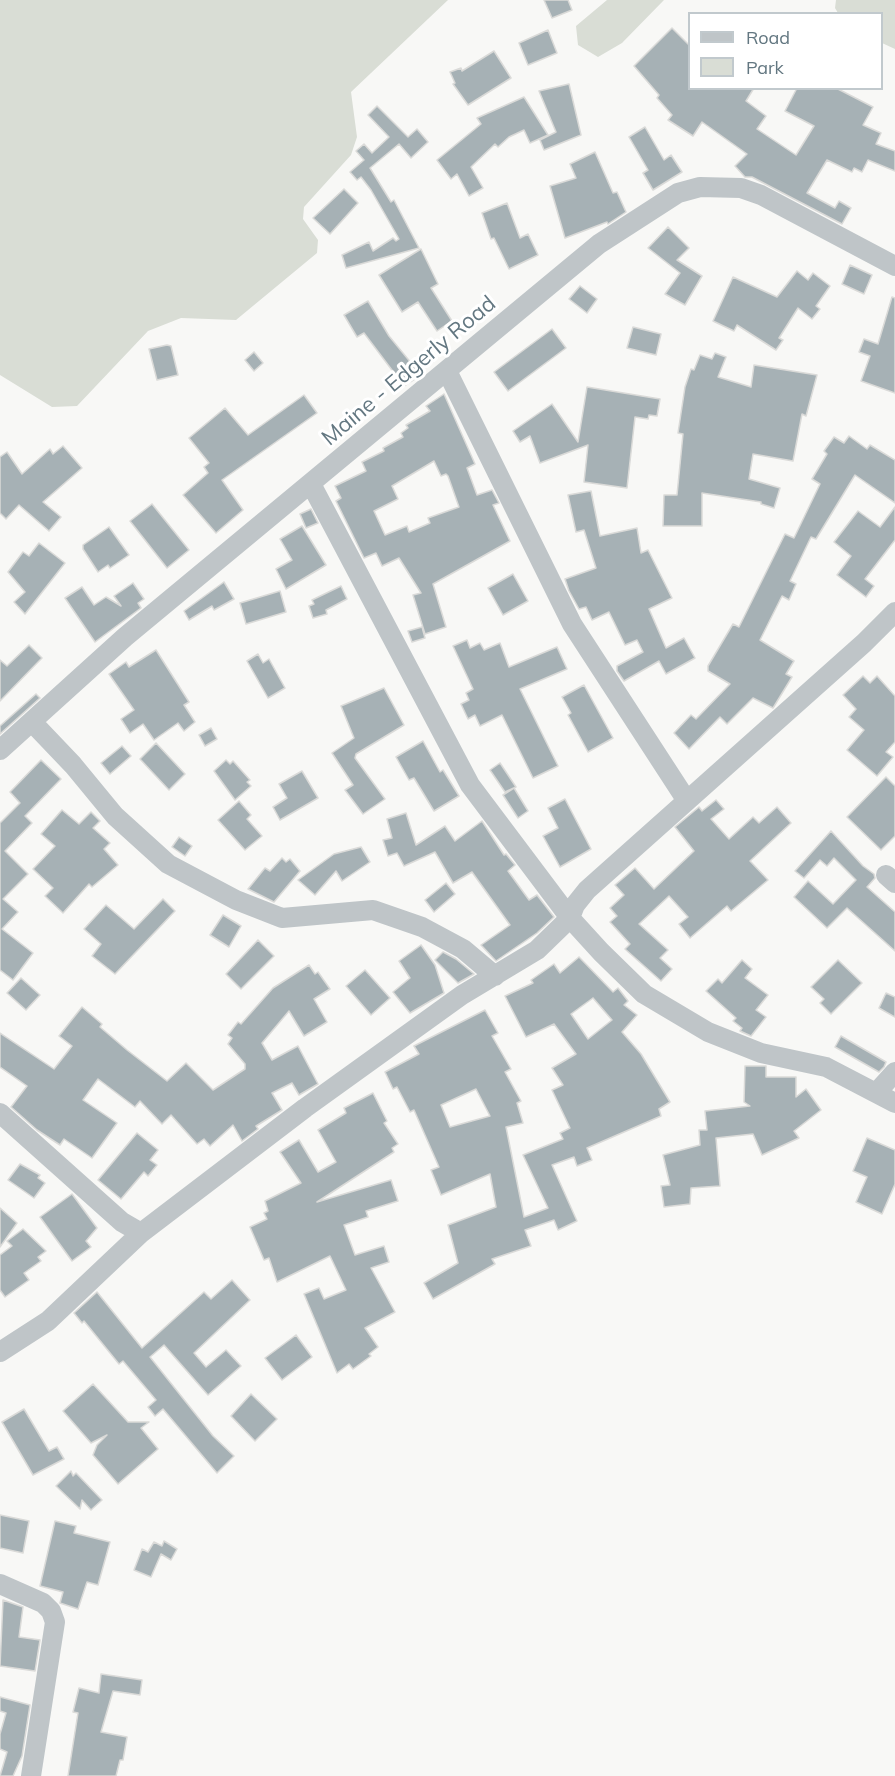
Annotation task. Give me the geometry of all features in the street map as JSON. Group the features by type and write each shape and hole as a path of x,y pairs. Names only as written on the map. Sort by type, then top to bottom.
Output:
{"street":[{"name":"Maine - Edgerly Road","path":"0,750 125,637 599,244 678,193 700,187 741,188 761,195 895,266"},
{"path":"447,371 572,624 687,801"},
{"path":"311,484 470,785 570,918 644,994 708,1032 761,1053 826,1067 895,1103"},
{"path":"0,1352 48,1321 141,1233 305,1108 462,995 537,950 570,918 575,905 587,890 864,643 895,612"},
{"path":"32,722 73,765 115,816 168,864 236,900 282,918 373,910 422,927 463,949 495,976"},
{"path":"877,1092 895,1072"},
{"path":"0,1113 122,1222 141,1233"},
{"path":"0,1584 43,1603 51,1611 55,1622 31,1776"}],"green space":[{"path":"0,0 448,0 351,92 357,137 351,155 304,207 303,219 318,240 317,253 236,320 181,318 148,331 77,406 52,407 0,375"},
{"path":"607,0 664,0 622,43 598,57 578,45 576,26"},
{"path":"836,0 895,0 895,49 883,43 883,12 837,12 835,8"}],"building":[{"path":"544,0 568,0 572,10 552,18"},
{"path":"672,28 688,44 688,90 753,90 746,101 766,116 757,129 796,155 814,126 785,111 796,90 840,90 873,107 863,125 881,133 876,144 895,151 895,171 868,160 862,172 854,168 852,172 827,160 807,193 835,208 839,201 851,208 842,224 752,177 745,177 735,166 747,154 702,122 693,136 668,120 672,115 657,98 659,95 634,66"},
{"path":"548,30 557,53 528,65 519,43"},
{"path":"494,51 511,78 468,105 453,84 455,83 450,72 461,68 462,71"},
{"path":"569,84 581,135 544,150 540,140 556,132 539,91"},
{"path":"524,97 548,135 530,143 524,130 509,137 498,147 495,144 471,167 483,188 469,196 457,174 451,179 437,160 481,124 477,118"},
{"path":"377,106 408,137 417,129 428,142 411,158 399,144 370,168 391,202 394,200 419,248 346,268 342,255 369,242 373,251 393,238 396,241 399,239 371,190 361,177 357,180 350,172 364,160 356,151 364,144 372,153 389,137 368,115"},
{"path":"645,127 664,160 671,155 682,172 653,190 643,173 648,170 629,137"},
{"path":"595,152 613,193 617,192 626,212 608,224 607,222 565,238 550,186 576,178 570,164"},
{"path":"344,189 358,203 330,234 313,218"},
{"path":"507,203 520,238 528,234 538,255 509,269 494,238 491,239 482,213"},
{"path":"668,227 689,248 677,260 702,276 685,305 665,294 680,273 648,248"},
{"path":"421,249 438,284 431,288 452,321 437,331 418,302 402,312 379,275"},
{"path":"850,265 872,275 864,294 842,284"},
{"path":"797,271 808,280 813,273 830,286 816,306 820,309 812,319 798,308 779,338 783,340 776,350 737,325 734,331 713,321 733,277 777,297"},
{"path":"580,286 597,299 587,313 569,299"},
{"path":"892,297 895,298 895,393 861,381 870,356 859,352 864,339 878,344"},
{"path":"368,301 389,336 421,375 404,386 364,333 357,337 344,315"},
{"path":"633,327 661,334 656,355 627,348"},
{"path":"552,329 566,348 508,391 494,372"},
{"path":"171,346 178,375 157,380 149,349"},
{"path":"254,352 263,363 254,371 245,360"},
{"path":"715,353 726,357 718,377 751,387 754,365 817,375 806,416 802,414 793,461 753,454 749,479 780,488 774,508 761,504 761,502 702,493 702,526 663,526 664,495 677,495 683,434 678,433 685,387 691,369 694,370 700,355 712,359"},
{"path":"587,387 660,399 657,416 649,415 648,419 635,417 627,488 584,482 588,445 540,463 530,436 520,442 513,431 552,404 578,442"},
{"path":"444,394 475,464 467,468 477,495 492,490 499,503 493,505 510,541 433,584 446,627 425,634 413,595 421,593 399,558 382,566 376,553 364,558 336,501 341,498 335,486 366,471 362,462 384,451 383,448 403,437 401,433 408,428 406,425 430,411 426,406","holes":["434,461 441,476 446,474 448,476 459,507 428,518 430,523 409,532 407,526 385,535 374,511 398,499 392,486"]},
{"path":"304,395 317,413 222,480 243,510 216,533 183,495 208,473 204,467 209,463 189,438 225,408 248,435"},
{"path":"849,436 867,449 870,445 895,460 895,503 855,475 816,539 811,537 790,581 796,584 789,600 782,596 760,640 794,661 786,674 792,677 773,708 753,698 727,724 720,717 689,749 674,733 691,715 696,719 730,684 708,671 708,666 733,624 739,627 785,534 794,538 820,484 812,479 827,454 824,451 834,437 844,443"},
{"path":"63,446 82,468 43,502 61,517 49,531 19,505 6,519 0,513 0,457 7,452 22,474 50,449 53,454"},
{"path":"591,491 600,536 637,528 641,553 648,550 672,598 649,609 666,648 684,638 695,658 666,674 659,661 624,681 617,671 617,666 643,652 637,640 625,645 609,612 592,620 586,607 579,609 569,591 565,579 596,568 584,530 576,532 568,495"},
{"path":"152,504 189,550 167,568 130,521"},
{"path":"895,507 895,540 865,579 874,586 866,597 837,575 851,556 834,542 858,511 880,527"},
{"path":"311,509 318,523 306,528 300,514"},
{"path":"302,526 326,565 286,589 276,569 292,560 280,539"},
{"path":"109,527 129,555 110,568 108,565 98,572 83,549 83,545"},
{"path":"39,543 65,563 25,614 14,602 25,592 8,572 23,552 29,556"},
{"path":"513,574 528,601 503,615 488,588"},
{"path":"224,582 234,599 214,610 212,606 189,620 184,611"},
{"path":"133,583 144,599 138,603 141,608 95,642 65,598 82,587 94,605 106,597 121,606 114,596"},
{"path":"341,586 347,599 326,610 327,614 313,618 309,606 314,604 312,600"},
{"path":"280,591 286,612 246,624 240,603"},
{"path":"422,627 425,638 412,642 408,631"},
{"path":"467,640 470,648 480,643 484,650 500,643 509,667 557,647 567,669 520,689 558,766 533,778 502,715 480,726 475,715 468,719 461,704 469,700 466,693 473,689 453,646"},
{"path":"29,645 42,658 0,701 0,660 7,666"},
{"path":"156,650 189,702 184,705 195,722 184,731 178,723 154,740 143,724 130,733 121,719 134,710 109,674 126,662 129,667"},
{"path":"258,654 263,663 269,659 285,688 268,698 247,661"},
{"path":"863,676 870,683 877,676 895,696 895,742 886,752 893,757 877,776 847,750 864,730 849,717 856,709 843,695"},
{"path":"584,685 613,738 588,752 568,715 571,713 562,697"},
{"path":"384,688 404,725 356,754 355,758 385,799 363,814 345,790 353,785 332,753 354,738 341,706"},
{"path":"36,694 40,698 0,734 0,726"},
{"path":"211,728 217,739 205,746 199,735"},
{"path":"423,741 440,772 443,770 459,796 434,811 414,778 409,780 396,757"},
{"path":"156,743 185,774 169,790 140,759"},
{"path":"122,746 131,756 110,774 101,763"},
{"path":"41,760 61,779 25,816 32,823 5,851 28,874 3,899 18,912 2,929 33,953 13,980 0,970 0,823 20,803 10,792"},
{"path":"226,760 230,764 233,761 250,780 247,782 251,786 235,800 214,771"},
{"path":"500,763 516,787 505,792 490,770"},
{"path":"302,771 318,798 280,820 273,807 287,798 279,784"},
{"path":"886,777 895,786 895,836 881,850 847,817"},
{"path":"514,788 528,811 518,818 503,795"},
{"path":"565,799 591,849 560,867 543,836 558,828 548,808"},
{"path":"716,800 724,809 711,819 729,839 753,817 759,823 777,807 791,823 750,861 768,880 731,911 727,906 690,938 679,924 688,917 669,896 639,924 668,950 660,958 672,969 661,981 625,949 630,944 610,922 617,916 610,908 624,895 615,885 635,868 654,889 694,851 675,827 699,807 702,811"},
{"path":"239,801 251,815 247,819 262,836 245,850 218,820"},
{"path":"62,810 79,824 91,812 100,821 93,828 110,843 104,849 118,865 92,887 89,884 63,913 45,896 53,888 33,869 55,846 41,834"},
{"path":"406,813 416,845 445,826 455,841 482,821 504,855 506,854 515,865 508,871 529,900 537,895 554,917 537,933 496,961 481,945 510,925 472,872 453,883 435,852 404,866 397,853 388,856 383,840 392,838 387,819"},
{"path":"831,831 863,866 874,874 875,878 867,887 895,912 895,951 847,908 827,928 794,897 808,881 833,904 856,880 834,858 827,866 820,860 804,878 795,871"},
{"path":"179,837 192,846 185,856 172,847"},
{"path":"361,847 370,862 342,881 336,871 315,895 298,880 334,854"},
{"path":"282,858 286,862 290,859 300,871 274,902 248,889 265,868 270,871"},
{"path":"446,883 455,894 434,912 425,900"},
{"path":"163,899 175,911 115,974 92,956 101,944 84,929 106,905 134,929"},
{"path":"223,915 241,926 229,947 210,935"},
{"path":"258,940 274,956 241,989 226,974"},
{"path":"421,945 435,965 444,993 410,1013 393,992 410,978 399,961"},
{"path":"443,952 456,959 474,974 458,983 435,960"},
{"path":"579,957 613,992 618,988 628,1001 624,1005 637,1015 622,1032 641,1054 670,1102 659,1109 661,1116 587,1148 592,1160 577,1166 574,1157 552,1165 577,1221 558,1230 554,1220 525,1230 531,1246 492,1259 495,1264 433,1299 424,1283 458,1263 448,1225 496,1207 490,1174 441,1195 431,1170 439,1167 414,1110 410,1112 397,1087 393,1089 385,1072 419,1054 414,1046 485,1010 498,1033 492,1036 511,1069 505,1072 521,1101 517,1103 523,1123 506,1127 524,1217 548,1208 523,1155 563,1139 560,1133 570,1128 552,1090 563,1085 552,1068 576,1054 554,1024 526,1037 505,996 533,983 531,980 554,964 560,973","holes":["593,998 612,1020 588,1039 571,1014","476,1089 490,1116 450,1127 441,1105"]},
{"path":"742,960 752,969 745,978 768,995 756,1010 766,1017 751,1036 740,1031 742,1028 733,1021 736,1018 706,991 718,979 722,983"},
{"path":"838,960 862,983 831,1014 820,1003 824,999 811,987"},
{"path":"309,965 315,974 318,972 330,989 314,999 327,1022 304,1036 289,1011 262,1043 272,1060 298,1046 318,1084 299,1095 292,1083 272,1093 282,1110 256,1126 258,1129 242,1141 233,1125 210,1146 204,1139 197,1144 171,1115 162,1124 140,1101 135,1107 98,1079 83,1100 117,1123 92,1158 64,1139 60,1145 37,1130 11,1107 27,1086 0,1067 0,1033 54,1069 72,1046 59,1036 82,1007 102,1024 100,1027 167,1081 186,1063 213,1090 245,1069 245,1064 228,1044 232,1038 228,1035 273,988"},
{"path":"365,970 390,998 371,1015 346,986"},
{"path":"21,978 40,995 26,1010 7,993"},
{"path":"886,993 895,997 895,1017 879,1008"},
{"path":"841,1036 886,1062 884,1067 879,1072 835,1047"},
{"path":"745,1066 766,1066 766,1077 796,1077 796,1097 806,1089 821,1110 794,1131 799,1138 762,1155 753,1134 716,1138 720,1186 691,1188 690,1204 664,1207 661,1186 670,1185 663,1155 700,1145 699,1130 707,1130 705,1111 750,1106 744,1102"},
{"path":"373,1093 387,1121 384,1123 398,1144 392,1148 394,1152 317,1202 391,1180 398,1201 366,1211 368,1217 344,1225 355,1255 384,1246 389,1262 371,1268 395,1312 365,1328 378,1347 369,1354 371,1356 353,1369 349,1364 337,1373 304,1294 319,1288 324,1299 346,1290 330,1256 277,1282 269,1258 264,1260 250,1227 267,1219 264,1213 268,1211 265,1201 301,1183 280,1152 299,1140 318,1172 336,1162 318,1130 346,1113 344,1108"},
{"path":"137,1133 158,1150 150,1160 157,1165 148,1176 144,1172 121,1199 98,1180"},
{"path":"867,1138 895,1150 895,1184 882,1214 856,1202 867,1177 853,1171"},
{"path":"20,1164 40,1175 38,1178 45,1183 34,1198 8,1180"},
{"path":"72,1194 97,1228 86,1241 91,1247 72,1261 40,1217"},
{"path":"0,1208 17,1223 0,1247"},
{"path":"23,1229 46,1251 38,1257 41,1261 24,1273 29,1280 5,1297 0,1290 0,1255 12,1246 7,1241"},
{"path":"232,1280 250,1300 194,1353 206,1367 226,1350 241,1366 208,1395 164,1345 150,1357 213,1436 234,1456 217,1473 163,1409 155,1416 148,1407 156,1400 123,1361 119,1364 84,1321 82,1323 74,1313 97,1292 142,1348 204,1292 211,1299"},
{"path":"296,1335 312,1357 282,1380 265,1358"},
{"path":"93,1384 128,1422 149,1422 141,1428 158,1449 118,1484 93,1455 97,1445 107,1435 91,1443 63,1411"},
{"path":"251,1394 277,1419 255,1441 231,1416"},
{"path":"24,1409 49,1451 57,1447 64,1459 33,1475 2,1422"},
{"path":"71,1471 73,1476 76,1473 102,1500 91,1510 82,1500 80,1509 56,1486"},
{"path":"0,1515 29,1521 23,1553 0,1548"},
{"path":"55,1521 76,1526 74,1533 110,1542 98,1585 87,1582 78,1609 60,1603 63,1592 40,1586"},
{"path":"164,1541 177,1549 171,1560 161,1554 151,1577 134,1570 142,1549 148,1552 154,1542 162,1546"},
{"path":"3,1600 23,1607 19,1637 40,1640 35,1671 0,1666"},
{"path":"101,1674 142,1680 140,1695 113,1691 101,1732 127,1737 123,1760 120,1760 116,1776 68,1776 78,1713 73,1712 79,1688 99,1693"},
{"path":"0,1697 30,1705 22,1756 13,1776 0,1776 7,1752 0,1749 0,1734 6,1713 0,1711"}]}
